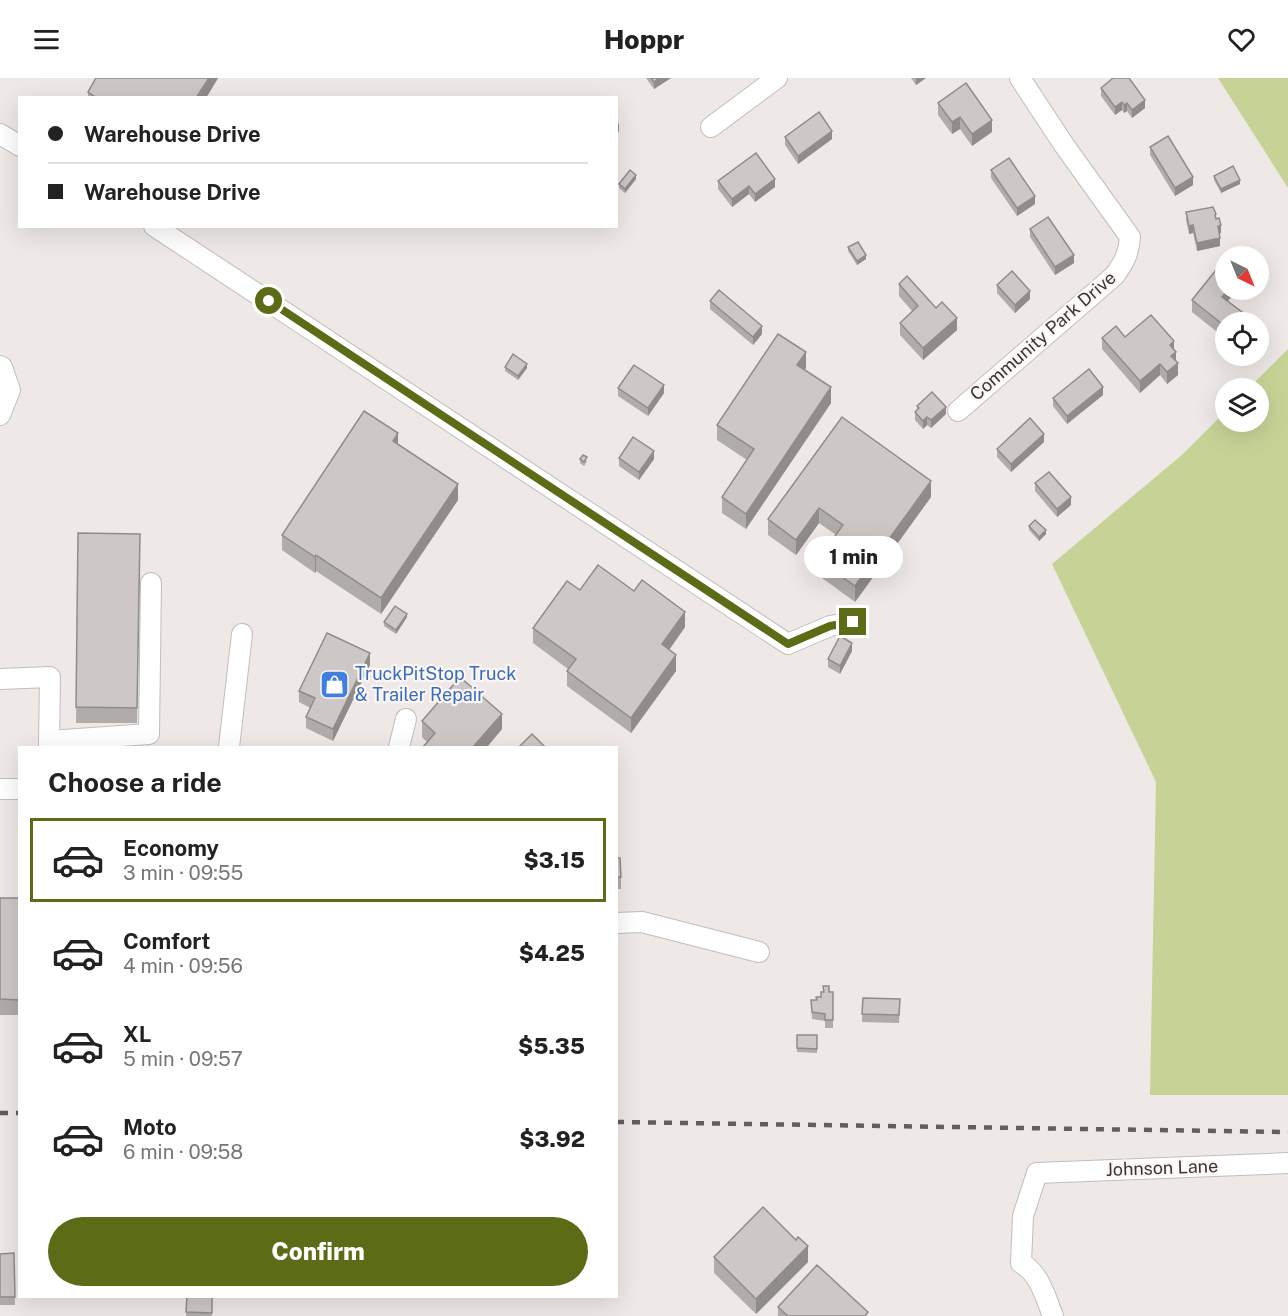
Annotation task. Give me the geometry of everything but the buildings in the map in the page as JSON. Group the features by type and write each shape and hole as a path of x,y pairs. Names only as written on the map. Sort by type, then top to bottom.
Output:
{"street":[{"path":"711,127 777,78"},
{"name":"Community Park Drive","path":"958,411 1114,276 1125,261 1129,250 1130,237 1064,145 1020,78"},
{"path":"0,134 18,145"},
{"path":"157,228 788,644 830,626 853,622"},
{"path":"0,366 3,367 10,390 0,415"},
{"path":"0,679 50,677 49,744 149,734 151,584"},
{"path":"229,746 242,634"},
{"path":"399,746 406,719"},
{"path":"0,789 18,789"},
{"path":"618,923 642,922 759,952"},
{"name":"Johnson Lane","path":"1053,1316 1032,1269 1021,1263 1023,1216 1037,1173 1288,1163"}],"green space":[{"path":"1218,78 1288,78 1288,188"},
{"path":"1288,349 1288,1095 1150,1095 1156,782 1052,564 1183,454 1215,422 1215,432 1269,432 1269,378 1259,378"}],"railway":[{"path":"0,1113 18,1113"},
{"path":"618,1122 1288,1132"}],"place":[{"name":"TruckPitStop Truck & Trailer Repair","path":"334,684"}],"route":[{"path":"269,301 788,644 830,626 853,622"}]}
